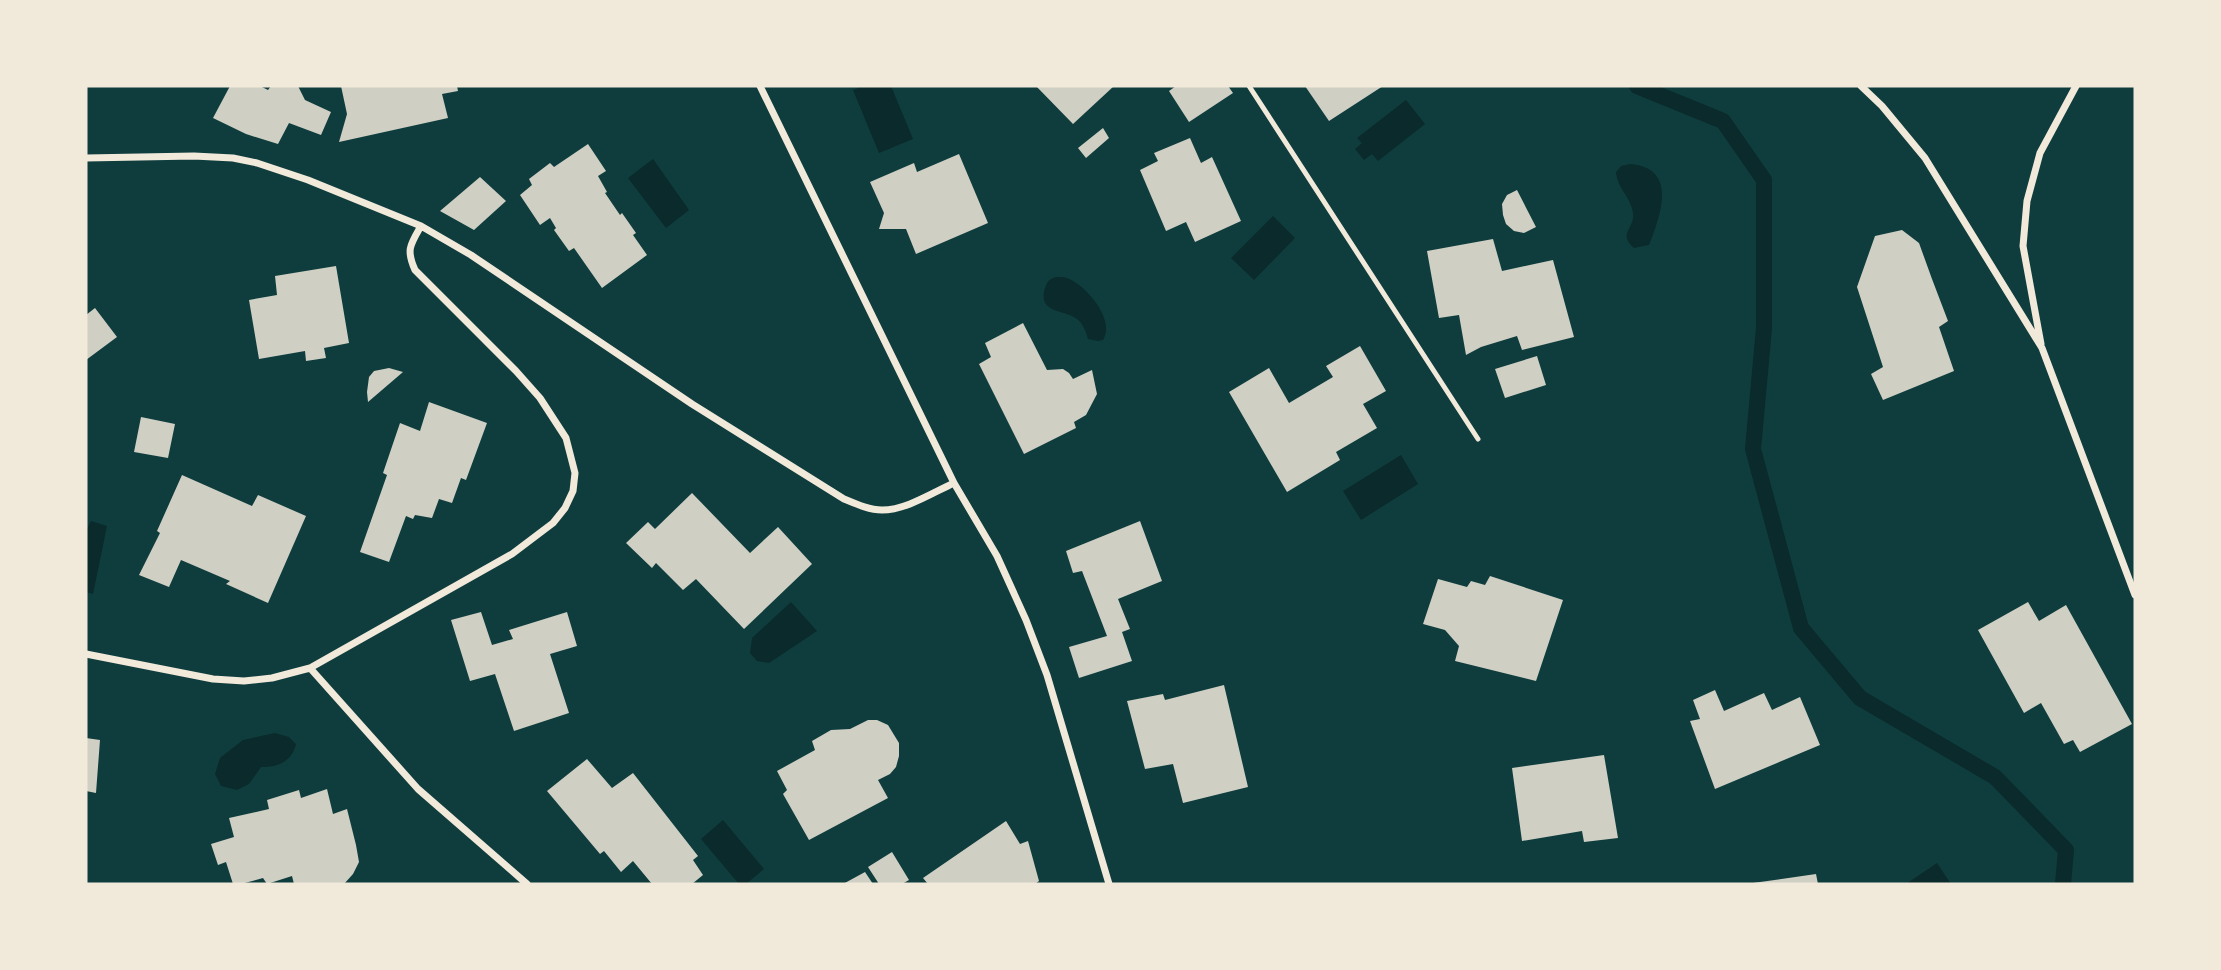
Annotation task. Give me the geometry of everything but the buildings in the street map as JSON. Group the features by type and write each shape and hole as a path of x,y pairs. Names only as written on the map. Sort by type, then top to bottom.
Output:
{"street":[{"path":"760,86 954,483 997,556 1027,620 1047,675 1109,884"},
{"path":"1861,86 1882,106 1925,158 2042,348"},
{"path":"2076,86 2040,153 2027,201 2023,246 2042,348 2135,595"},
{"path":"86,158 233,158 308,180 421,226 471,255 692,404 844,499 868,508 900,508 954,483"},
{"path":"86,654 214,679 244,681 272,678 310,668 512,554 553,523 565,508 573,491 575,473 566,438 554,418 516,371 415,270 409,256 411,242 421,226"},
{"path":"310,668 418,789 527,884"}],"lane":[{"path":"1250,86 1478,439"}],"water":[{"path":"863,86 891,86 913,139 879,153 853,90"},
{"path":"1406,100 1425,124 1378,161 1372,154 1364,160 1355,149 1362,143 1357,138"},
{"path":"653,159 689,210 666,228 628,178"},
{"path":"1630,164 1645,167 1655,174 1662,194 1658,220 1649,245 1634,248 1627,238 1633,218 1632,207 1616,172 1621,166"},
{"path":"1273,216 1295,238 1254,280 1231,258"},
{"path":"1056,277 1075,282 1097,304 1106,323 1103,340 1088,339 1079,321 1048,307 1044,296 1046,286"},
{"path":"1401,455 1418,484 1361,520 1343,491"},
{"path":"91,521 107,526 93,594 86,592 86,531"},
{"path":"791,602 817,631 769,663 757,661 750,653 752,638"},
{"path":"275,733 289,737 296,744 288,759 273,766 261,767 249,784 237,790 221,786 215,774 220,758 243,740"},
{"path":"723,820 764,869 746,884 739,884 701,839"},
{"path":"1937,863 1951,884 1906,884"}],"waterway":[{"path":"1637,86 1723,121 1764,180 1764,328 1753,449 1801,628 1860,698 1995,777 2066,850 2063,884"}]}
